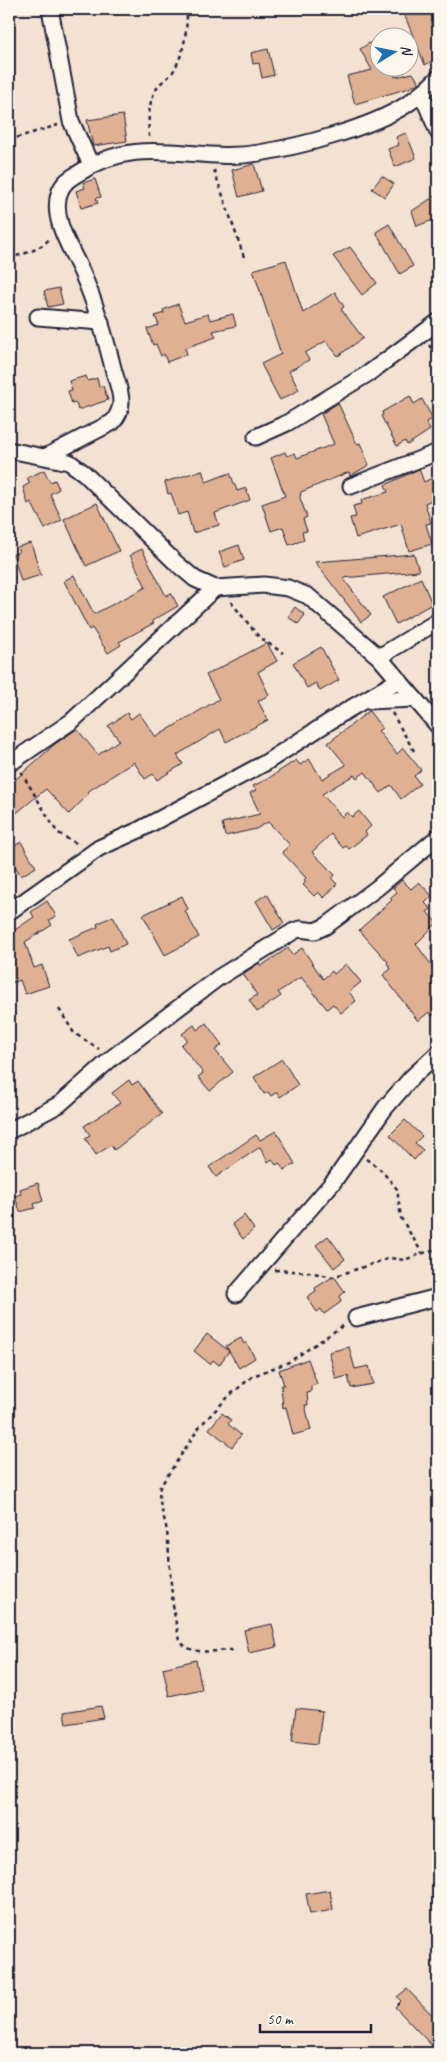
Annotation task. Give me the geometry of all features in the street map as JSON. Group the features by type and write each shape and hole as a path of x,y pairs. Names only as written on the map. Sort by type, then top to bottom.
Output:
{"street":[{"path":"50,9 71,122 91,165"},
{"path":"47,456 113,422 120,414 121,400 101,322 84,276 60,225 59,193 65,182 91,165 120,155 150,150 169,150 209,156 261,153 328,136 388,113 422,94 438,78"},
{"path":"422,94 438,132"},
{"path":"38,317 101,322"},
{"path":"256,438 300,415 369,373 438,322"},
{"path":"9,450 47,456 69,462 84,473 195,579 218,588 264,585 288,588 308,596 379,656 438,726"},
{"path":"351,486 438,452"},
{"path":"12,763 72,721 218,588"},
{"path":"379,656 438,621"},
{"path":"9,912 99,848 139,830 265,763 399,680"},
{"path":"364,701 415,699"},
{"path":"9,1131 60,1104 113,1057 218,978 294,931 300,929 315,931 326,926 438,837"},
{"path":"236,1294 256,1274 356,1152 370,1126 385,1108 438,1053"},
{"path":"356,1318 438,1297"}],"path":[{"path":"150,150 148,121 150,106 160,84 173,72 183,51 187,9"},
{"path":"9,140 71,122"},
{"path":"209,156 245,260"},
{"path":"9,258 46,244 60,225"},
{"path":"218,588 260,637 283,652"},
{"path":"388,700 394,720 414,751"},
{"path":"12,763 35,799 53,822 57,832 71,841 99,848"},
{"path":"59,1009 74,1033 113,1057"},
{"path":"356,1152 381,1170 398,1189 401,1218 422,1253"},
{"path":"256,1274 291,1270 334,1277 390,1258 404,1260 438,1248"},
{"path":"232,1650 192,1650 185,1647 180,1640 169,1566 167,1533 158,1496 160,1487 200,1426 230,1394 253,1376 290,1362 356,1318"}],"building":[{"path":"402,9 436,9 438,15 438,58 425,65 420,53 420,28 410,28"},
{"path":"370,43 370,66 360,49"},
{"path":"268,49 274,75 262,78 259,63 253,64 251,53"},
{"path":"370,70 370,78 416,78 419,83 409,88 355,104 347,76"},
{"path":"123,115 127,141 93,146 87,120"},
{"path":"406,133 416,158 395,167 388,149 399,145 396,137"},
{"path":"254,164 262,191 239,197 232,170"},
{"path":"382,176 394,184 385,197 372,189"},
{"path":"95,179 101,197 96,198 98,203 81,208 76,191 85,188 83,183"},
{"path":"438,194 438,218 417,226 412,211"},
{"path":"389,224 413,266 400,274 376,232"},
{"path":"350,247 377,283 362,295 333,256"},
{"path":"286,260 303,313 335,292 344,307 341,309 363,338 338,356 326,341 305,353 309,360 289,371 299,390 280,400 261,364 281,354 253,270"},
{"path":"59,288 63,304 48,307 44,291"},
{"path":"178,304 185,321 208,314 210,320 233,314 236,326 213,331 216,337 185,348 187,354 167,362 164,354 161,356 156,344 153,345 147,329 159,325 155,316 164,313 163,310"},
{"path":"86,376 88,381 97,378 99,387 103,386 108,400 78,410 76,403 72,404 68,391 72,390 69,381"},
{"path":"410,396 414,404 422,399 433,419 426,422 430,430 407,445 405,441 397,446 381,416 383,415 382,412"},
{"path":"338,403 357,444 360,443 369,465 350,476 349,472 301,492 300,498 307,517 303,519 307,531 302,532 304,540 289,545 283,527 271,531 262,504 285,496 271,458 285,452 287,456 295,453 297,458 334,444 321,414"},
{"path":"419,469 424,482 438,475 438,497 425,503 431,523 426,524 432,544 409,551 401,524 356,538 350,518 356,517 353,506 362,504 361,500 388,492 385,485"},
{"path":"44,470 50,482 55,480 59,489 50,494 62,520 45,529 31,502 28,504 23,487 30,483 27,478"},
{"path":"202,470 206,482 230,473 237,491 246,488 250,500 215,513 219,525 193,533 187,512 178,515 171,493 168,494 165,482"},
{"path":"97,503 119,551 86,566 64,519"},
{"path":"31,543 41,575 21,581 13,554 19,552 17,547"},
{"path":"239,545 244,560 225,567 219,552"},
{"path":"142,549 166,596 171,593 178,606 152,621 154,623 119,642 121,645 108,653 92,628 89,630 64,581 74,575 94,614 146,587 130,555"},
{"path":"414,554 419,571 343,578 371,615 361,622 315,562"},
{"path":"421,578 432,604 396,624 383,597"},
{"path":"295,607 305,615 298,624 288,617"},
{"path":"267,643 277,661 258,672 269,695 258,701 268,720 226,742 220,729 177,755 183,764 157,780 153,774 145,779 134,762 87,792 89,794 69,814 46,789 9,819 9,773 16,779 55,744 77,729 98,755 119,740 108,726 127,713 131,719 139,713 156,737 219,699 206,675"},
{"path":"321,647 339,680 320,691 316,683 307,688 293,663"},
{"path":"369,711 382,728 378,731 397,754 403,748 421,770 414,776 420,784 401,799 391,785 381,793 365,772 357,778 354,775 322,794 342,817 347,812 352,817 359,811 371,826 365,832 367,835 349,849 346,846 343,848 331,834 312,852 335,875 332,879 337,884 324,898 318,892 314,896 303,885 306,882 304,880 306,878 282,852 290,845 268,822 256,829 225,836 222,823 260,814 250,793 256,790 253,786 296,760 300,765 309,759 322,779 346,765 328,743"},
{"path":"21,842 36,867 21,876 9,856 9,849"},
{"path":"402,880 411,889 419,882 432,896 425,903 431,909 427,912 437,923 416,944 438,974 438,1011 432,1016 429,1012 418,1021 383,975 391,969 388,962 359,930 392,900 390,898 397,892 393,888"},
{"path":"267,894 284,923 273,930 256,901"},
{"path":"182,896 188,909 185,911 199,937 165,955 143,915"},
{"path":"47,901 56,916 49,920 52,925 25,942 34,968 42,965 49,986 25,994 20,980 9,984 9,934 34,917 31,912"},
{"path":"113,916 126,944 110,951 108,946 78,958 69,939 98,927 97,924"},
{"path":"288,948 292,955 302,948 323,979 332,971 334,974 346,964 361,982 349,992 356,1001 341,1013 333,1004 327,1009 301,977 278,992 281,996 257,1012 249,1000 257,995 243,974 259,963 261,966"},
{"path":"206,1023 222,1045 215,1050 233,1072 210,1091 198,1077 203,1073 181,1045 187,1040 182,1034 194,1025 197,1030"},
{"path":"282,1059 298,1085 280,1097 277,1092 271,1096 268,1092 264,1094 254,1077"},
{"path":"129,1080 132,1085 138,1081 162,1114 114,1150 111,1145 96,1155 85,1138 90,1135 84,1126 120,1103 112,1093"},
{"path":"405,1120 422,1136 415,1143 423,1150 414,1160 390,1135"},
{"path":"276,1131 295,1164 284,1170 279,1163 276,1165 272,1159 268,1162 260,1147 216,1177 209,1167 256,1135 260,1140"},
{"path":"38,1183 43,1201 34,1204 35,1208 20,1212 15,1196 21,1194 20,1189"},
{"path":"244,1215 254,1229 243,1239 232,1224"},
{"path":"328,1236 345,1259 334,1268 316,1245"},
{"path":"334,1276 345,1292 340,1296 341,1302 324,1314 321,1309 317,1312 307,1297 316,1291 315,1288"},
{"path":"207,1334 229,1351 219,1365 213,1360 210,1364 194,1351"},
{"path":"241,1338 244,1344 246,1342 255,1358 239,1368 226,1346"},
{"path":"349,1347 355,1369 369,1366 373,1384 351,1388 348,1376 336,1379 329,1352"},
{"path":"308,1359 317,1384 311,1386 311,1392 307,1393 308,1405 305,1405 311,1430 293,1435 286,1407 283,1408 281,1385 284,1385 279,1370"},
{"path":"222,1413 231,1420 228,1424 241,1435 232,1447 209,1429"},
{"path":"272,1624 277,1647 249,1653 244,1630"},
{"path":"196,1660 202,1689 169,1696 163,1668"},
{"path":"101,1706 104,1718 66,1724 64,1712"},
{"path":"296,1708 322,1711 318,1744 292,1741"},
{"path":"330,1890 333,1910 310,1914 306,1894"},
{"path":"407,1989 438,2021 438,2052 395,2007 401,2001 397,1997"}]}
